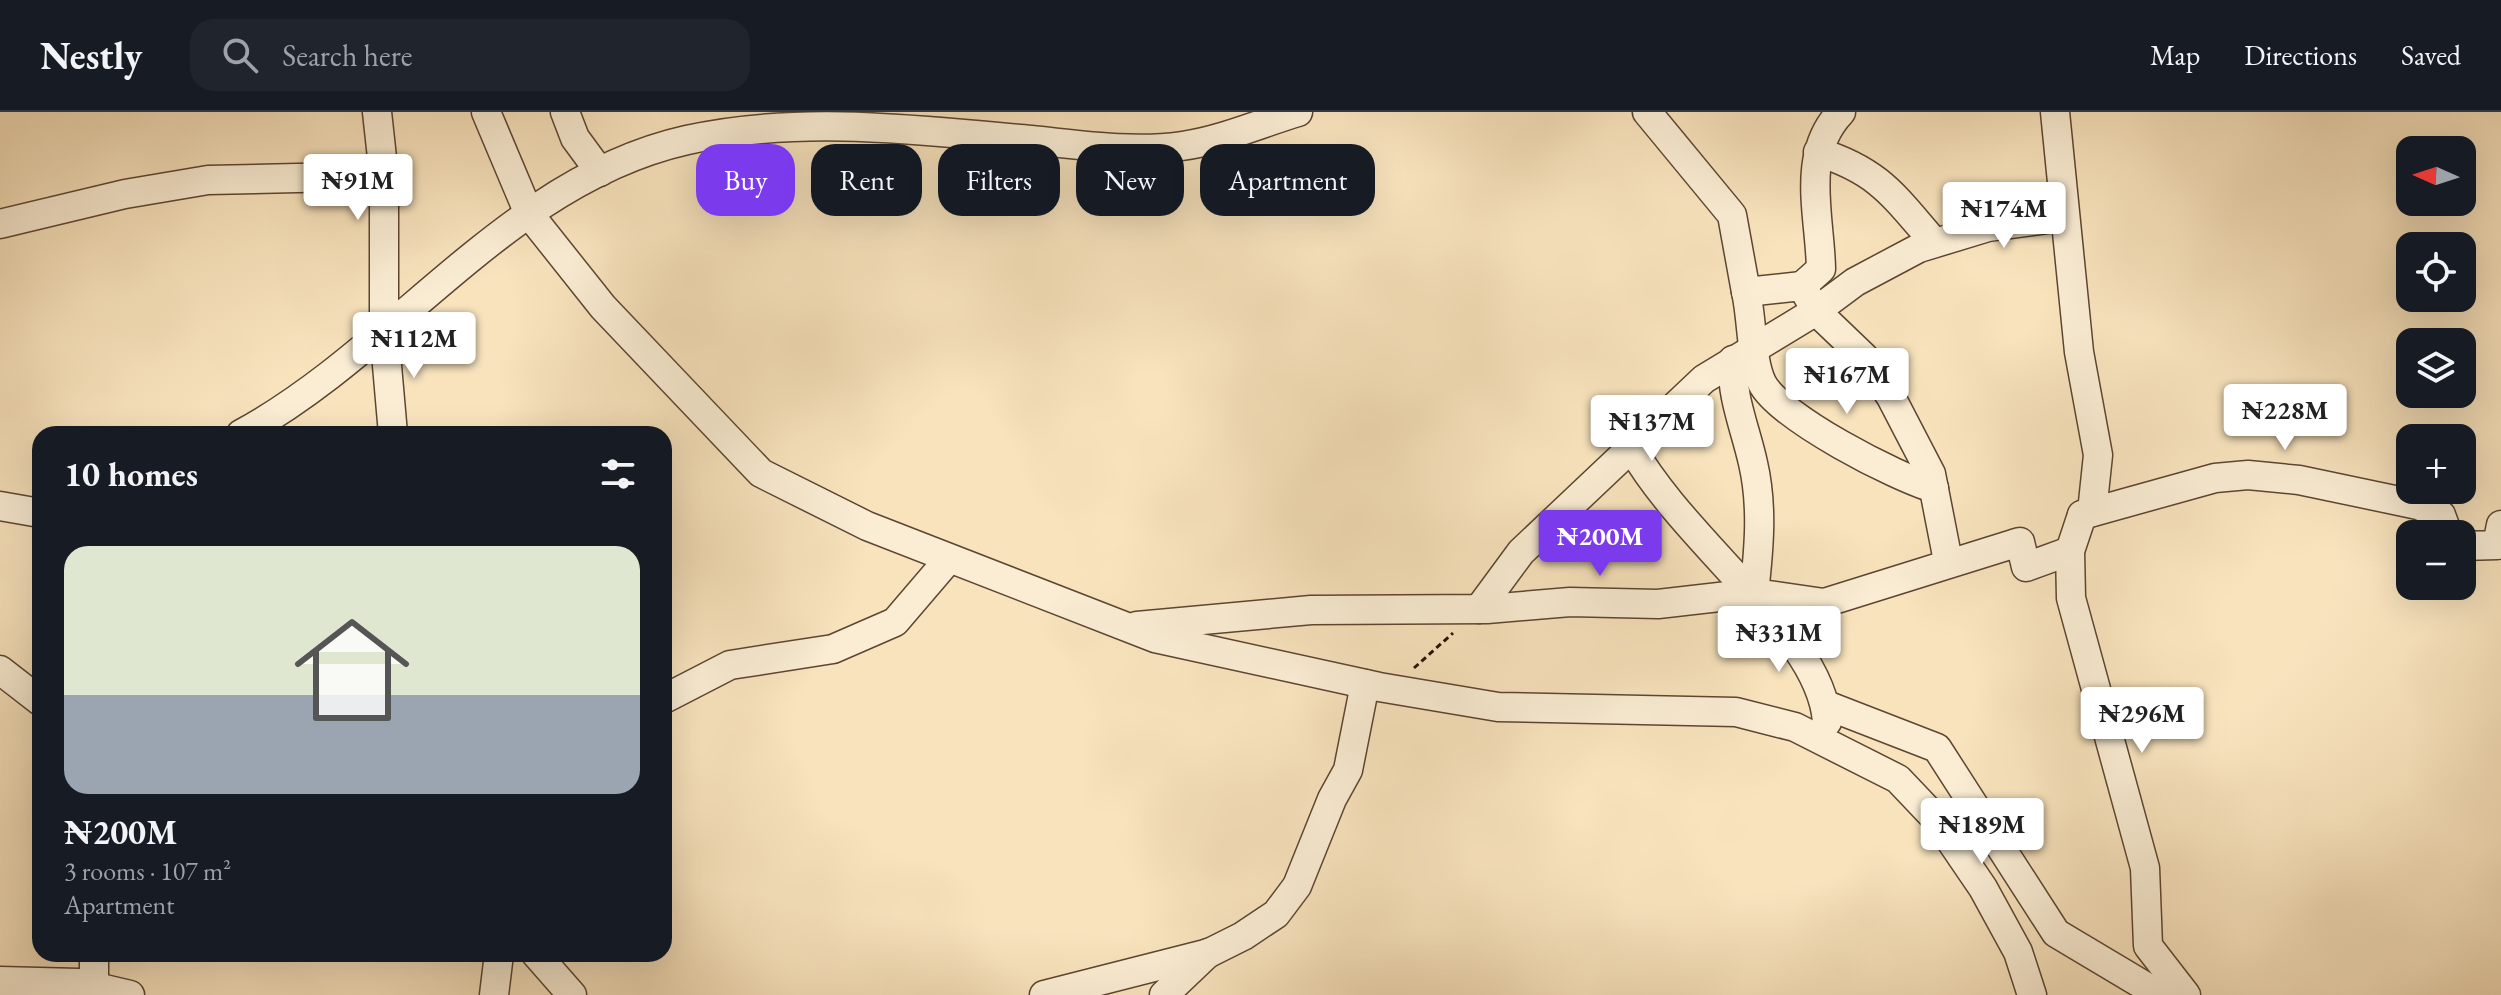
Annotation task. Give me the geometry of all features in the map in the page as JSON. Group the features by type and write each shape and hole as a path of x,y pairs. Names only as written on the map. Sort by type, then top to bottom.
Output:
{"street":[{"path":"377,112 384,176 384,331 392,426"},
{"path":"486,112 529,214 603,307 761,473 867,526 948,560 1155,638 1378,686 1498,707 1736,712 1795,727 1898,779 1936,819 1983,888 2018,952 2032,995"},
{"path":"565,112 575,138 600,172"},
{"path":"1647,112 1732,215 1746,292 1744,354 1731,389 1754,464 1760,506 1754,593"},
{"path":"1746,292 1802,286 1821,269 1815,173 1818,152 1830,124 1841,112"},
{"path":"2055,112 2063,217 2074,281 2079,352 2098,455 2092,512 2082,515"},
{"path":"261,426 301,399 529,214 600,172 685,140 778,128 910,130 1135,149 1184,146 1289,113"},
{"path":"1818,152 1846,161 1883,182 1934,242"},
{"path":"0,224 125,194 208,180 384,176"},
{"path":"1473,609 1521,552 1704,379 1816,311 1855,282 1934,242 2010,223 2063,217"},
{"path":"1802,286 1816,311 1864,357 1891,397 1931,474 1948,561"},
{"path":"1744,354 1762,383 1781,405 1815,430 1904,480 1934,488"},
{"path":"1631,447 1645,472 1720,560 1754,593 1799,656 1826,705 1828,744"},
{"path":"2082,515 2215,478 2271,476 2418,505 2441,515 2443,520"},
{"path":"0,506 32,512"},
{"path":"2082,515 2070,551 2071,598 2145,868 2148,946 2186,995"},
{"path":"2476,546 2497,545 2501,525"},
{"path":"1124,627 1311,610 1473,609 1570,602 1658,604 1754,593 1824,603 1898,582 1948,561 2020,542 2026,567 2070,551"},
{"path":"672,695 730,665 833,649 895,622 948,560"},
{"path":"0,670 32,695"},
{"path":"1044,995 1209,953 1243,936 1276,914 1297,886 1332,799 1348,770 1378,686"},
{"path":"1826,705 1937,748 2056,933 2160,995"},
{"path":"1164,995 1209,953"},
{"path":"94,962 94,990"},
{"path":"494,995 498,962"},
{"path":"543,962 572,995"},
{"path":"0,981 130,995"}],"path":[{"path":"1378,686 1454,631 1473,609"}]}
